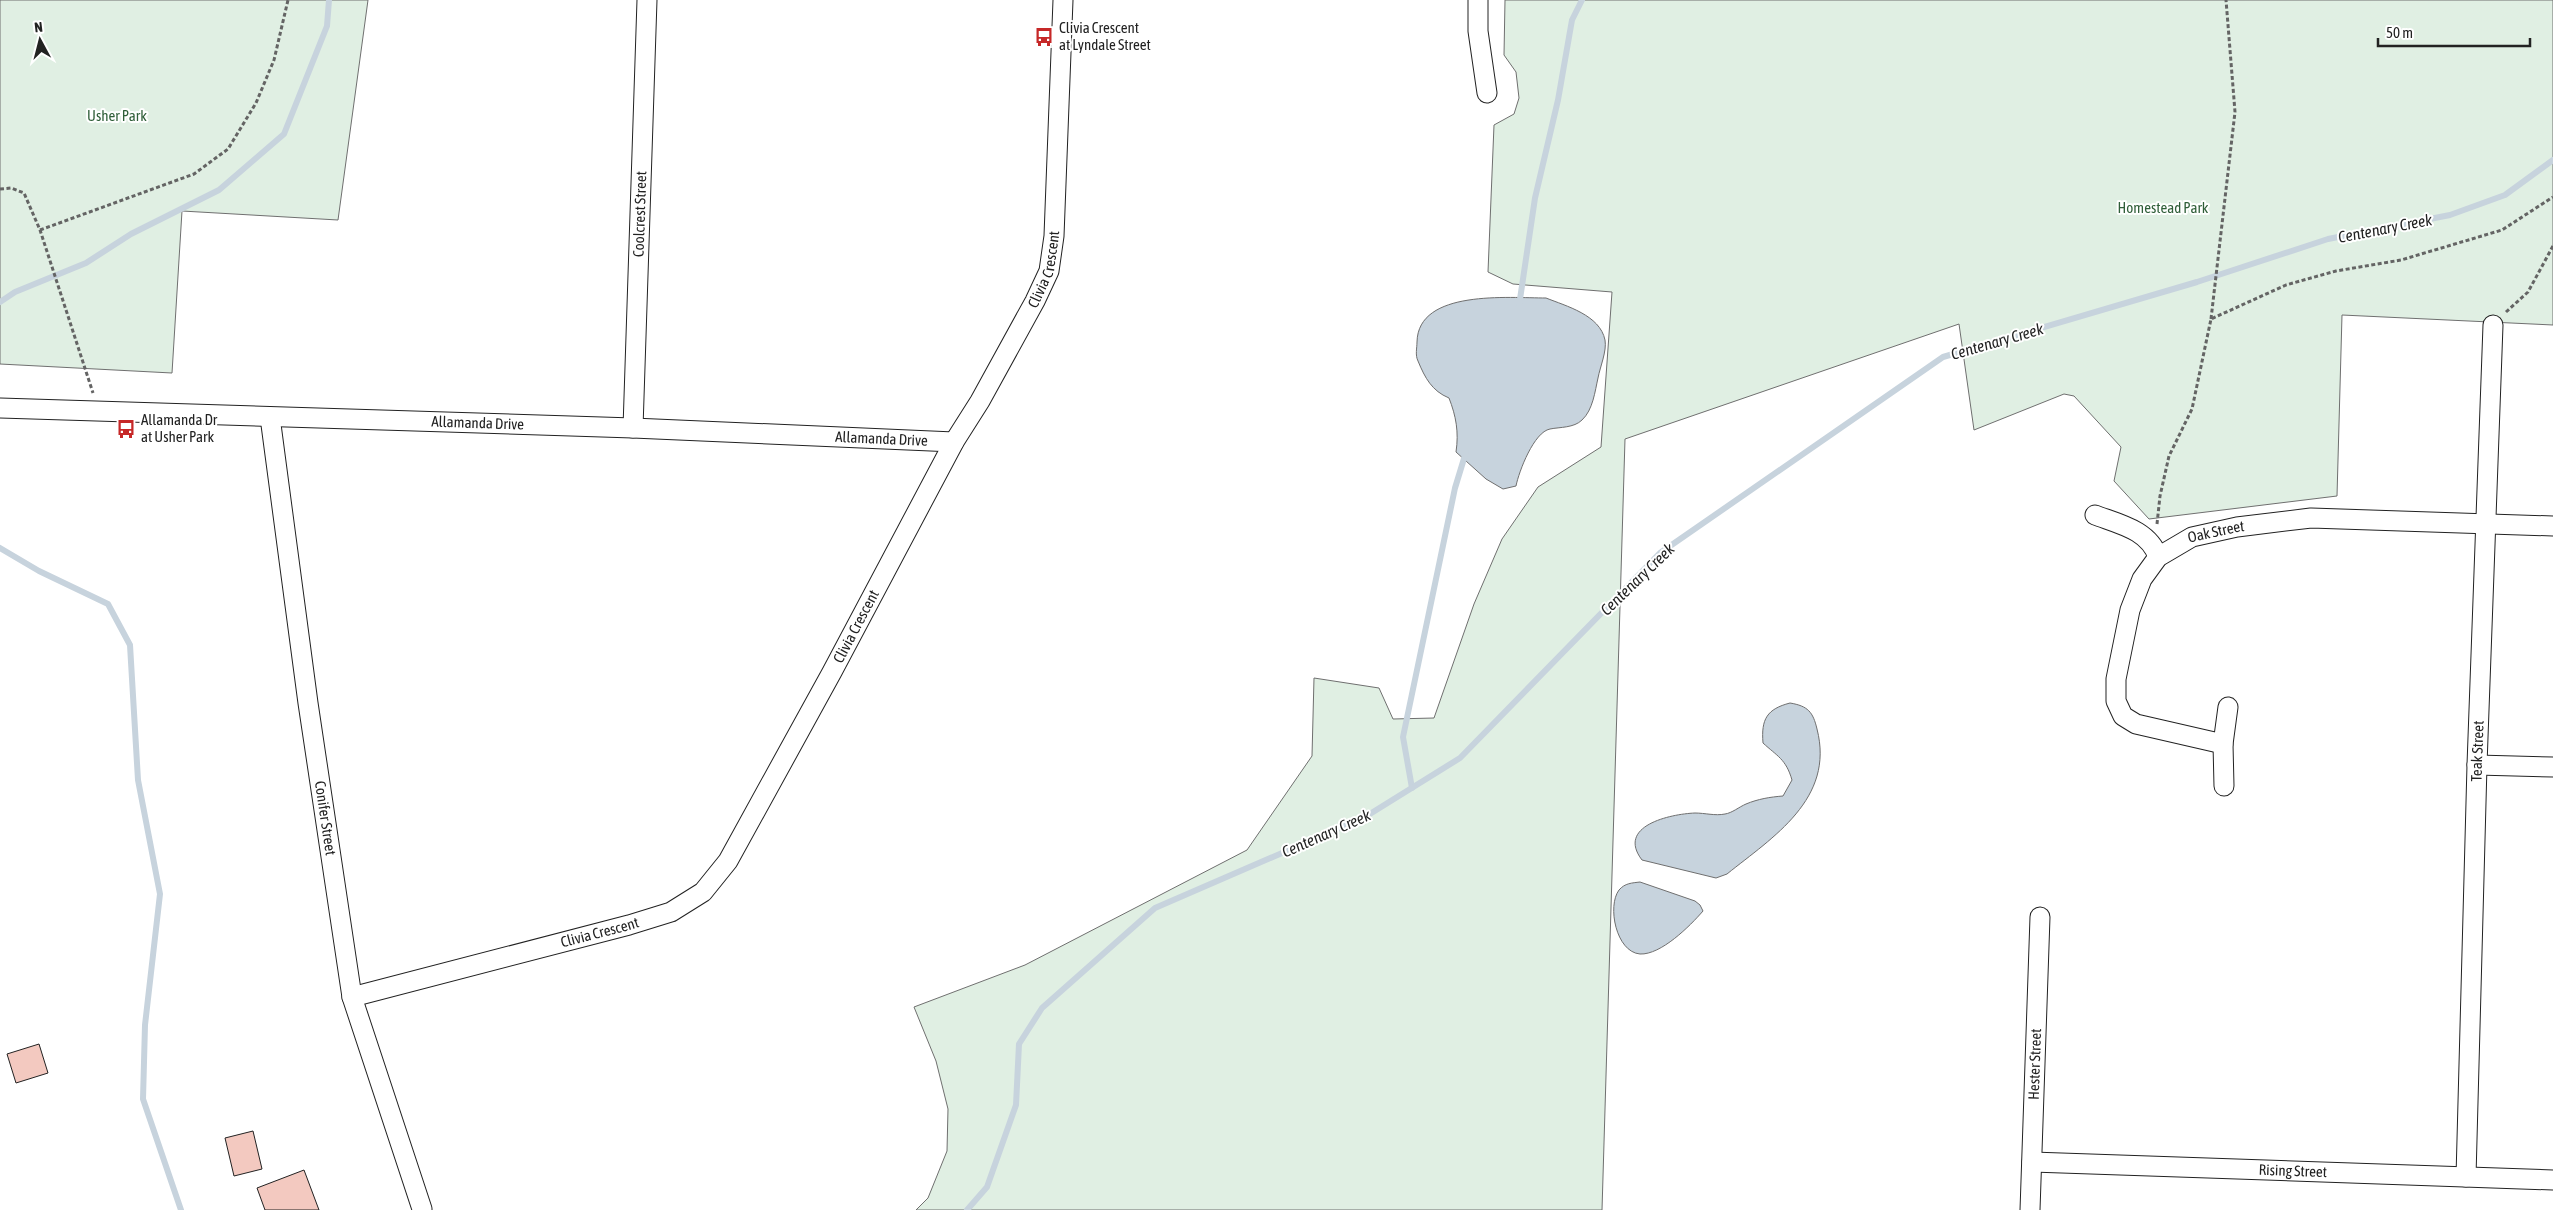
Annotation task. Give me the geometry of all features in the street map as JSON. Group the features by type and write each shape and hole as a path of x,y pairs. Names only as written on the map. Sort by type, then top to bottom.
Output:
{"street":[{"name":"Coolcrest Street","path":"633,428 647,0"},
{"name":"Clivia Crescent","path":"352,997 629,926 671,912 703,892 733,852 832,672 954,442 980,401 1050,271 1054,236 1063,0"},
{"path":"1478,0 1478,31 1487,93"},
{"name":"Teak Street","path":"2466,1177 2477,765 2493,325"},
{"name":"Allamanda Drive","path":"0,408 633,428 954,442"},
{"name":"Conifer Street","path":"270,417 309,713 352,997 422,1210"},
{"path":"2095,515 2134,529 2156,552"},
{"name":"Oak Street","path":"2223,744 2136,724 2123,716 2116,701 2116,679 2130,610 2142,579 2156,552 2192,537 2237,527 2311,518 2553,526"},
{"path":"2224,786 2223,744 2228,707"},
{"path":"2477,765 2553,767"},
{"name":"Hester Street","path":"2030,1210 2040,917"},
{"name":"Rising Street","path":"2032,1162 2553,1180"}],"path":[{"path":"40,230 194,174 228,149 256,103 274,60 288,0"},
{"path":"2156,552 2160,496 2169,456 2192,409 2211,319 2215,268 2235,112 2226,0"},
{"path":"0,189 11,188 24,193 40,230 100,412"},
{"path":"2211,319 2286,285 2336,271 2401,260 2502,230 2553,197"},
{"path":"2493,325 2528,292 2553,246"}],"green space":[{"name":"Usher Park","path":"0,0 368,0 338,220 182,211 172,373 0,364"},
{"name":"Homestead Park","path":"1505,0 2553,0 2553,325 2342,315 2337,496 2149,519 2114,481 2121,447 2074,396 2064,394 1974,430 1959,324 1625,439 1602,1210 916,1210 928,1198 947,1151 948,1109 936,1061 914,1007 1025,965 1247,850 1312,756 1314,678 1379,688 1393,719 1434,718 1474,604 1502,539 1538,487 1601,447 1612,292 1513,284 1488,272 1494,125 1514,114 1519,98 1516,72 1504,55"}],"shaded area":[{"path":"1489,298 1546,298 1572,308 1596,324 1602,331 1605,340 1604,354 1593,400 1586,416 1579,423 1550,429 1538,437 1528,453 1516,486 1503,489 1486,479 1456,452 1457,431 1449,398 1438,392 1423,373 1417,356 1417,342 1421,325 1432,313 1448,305 1468,300"},
{"path":"1790,703 1805,708 1814,718 1820,754 1817,776 1809,796 1796,814 1763,846 1727,874 1716,878 1642,860 1636,848 1636,838 1641,830 1660,819 1695,813 1725,814 1755,801 1783,796 1792,780 1790,773 1784,762 1763,743 1763,727 1767,716 1771,712 1782,705"},
{"path":"1640,882 1695,901 1703,911 1666,945 1657,950 1640,954 1632,951 1620,937 1614,917 1614,906 1615,897 1621,888"}],"building":[{"path":"39,1044 48,1073 16,1083 7,1054"},
{"path":"253,1131 262,1169 234,1176 225,1138"},
{"path":"304,1170 319,1210 265,1210 257,1188"}],"waterway":[{"path":"0,302 15,292 86,263 131,234 219,190 284,134 327,26 329,0"},
{"path":"1519,306 1535,198 1558,100 1572,20 1582,0"},
{"name":"Centenary Creek","path":"967,1210 987,1187 1016,1105 1019,1044 1042,1008 1155,908 1365,817 1460,758 1660,553 1943,357 2197,282 2328,239 2450,215 2505,195 2553,160"},
{"path":"1412,788 1403,737 1455,488 1466,452"},
{"path":"0,548 39,571 108,604 130,645 138,780 160,894 145,1025 143,1099 181,1210"}],"place":[{"name":"Clivia Crescent at Lyndale Street","path":"1044,37"},
{"name":"Allamanda Dr at Usher Park","path":"126,429"}]}
